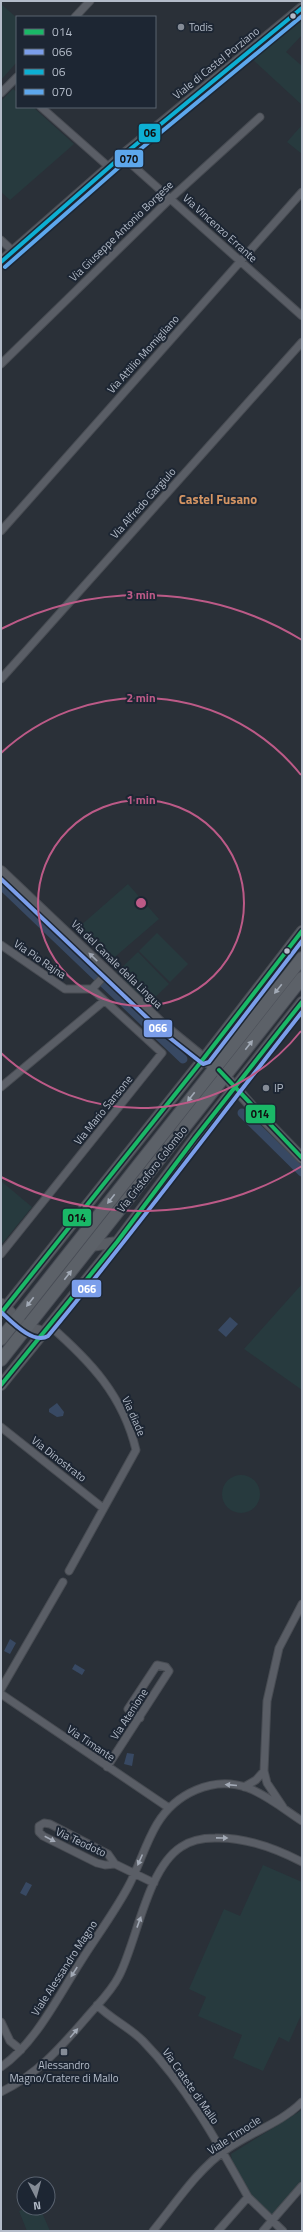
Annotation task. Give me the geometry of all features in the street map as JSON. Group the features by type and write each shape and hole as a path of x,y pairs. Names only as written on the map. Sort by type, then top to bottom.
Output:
{"main road":[{"name":"Via Cristoforo Colombo","path":"1,1339 302,958"},
{"name":"Via Cristoforo Colombo","path":"1,1360 302,978"}],"street":[{"path":"76,16 90,1"},
{"name":"Viale di Castel Porziano","path":"1,262 122,156 302,8"},
{"path":"1,93 15,81"},
{"path":"42,108 110,168"},
{"name":"Via Giuseppe Antonio Borgese","path":"1,364 170,198 260,117"},
{"name":"Via Vincenzo Errante","path":"122,156 302,316"},
{"name":"Via Attilio Momigliano","path":"1,531 302,192"},
{"path":"1,240 14,252"},
{"name":"Via Alfredo Gargiulo","path":"1,679 302,342"},
{"name":"Via del Canale della Lingua","path":"1,871 165,1027 225,1076 302,1158"},
{"path":"46,1328 27,1328 2,1308 204,1058 302,931"},
{"name":"Via Pio Rajna","path":"1,945 65,989 93,988"},
{"path":"93,988 107,973"},
{"name":"Via Mario Sansone","path":"1,1254 162,1053 104,1001 93,988"},
{"path":"1,1087 104,1001"},
{"name":"Via Cristoforo Colombo","path":"1,1385 117,1242 302,1002"},
{"path":"91,1246 117,1242"},
{"name":"Via diade","path":"46,1328 98,1372 114,1398 134,1439 136,1450 69,1572"},
{"name":"Via Dinostrato","path":"1,1427 103,1508"},
{"path":"1,1689 63,1582"},
{"path":"285,1810 267,1783 264,1771 267,1701 278,1648 302,1604"},
{"name":"Via Atenione","path":"107,1767 140,1718 169,1672 166,1667 157,1665 128,1709 140,1718"},
{"name":"Via Timante","path":"1,1694 169,1808"},
{"path":"244,1787 256,1780 264,1771"},
{"name":"Viale Alessandro Magno","path":"1,2067 21,2050 42,2022 118,1904 154,1828 169,1808 183,1796 204,1787 226,1784 244,1787 302,1821"},
{"name":"Via Teodoto","path":"115,1864 112,1857 104,1851 50,1824 44,1823 39,1826 39,1832 43,1836 91,1860 105,1866 115,1864 134,1872"},
{"path":"1,2092 29,2076 46,2063 113,1986 123,1968 154,1883 162,1867 173,1853 185,1844 201,1839 223,1838 251,1842 276,1850 302,1862"},
{"path":"134,1872 154,1883"},
{"name":"Via Cratete di Mallo","path":"97,2005 141,2039 165,2064 223,2152 248,2197"},
{"path":"1,2022 4,2036 21,2050"},
{"name":"Viale Timocle","path":"153,2231 196,2177 223,2152 291,2112 302,2102"},
{"path":"263,2231 302,2186"},
{"path":"219,2231 248,2197 271,2222 283,2231"}],"green space":[{"path":"1,4 16,17 16,63 1,80"},
{"path":"302,15 302,35 286,52 302,66 302,105 252,59"},
{"path":"13,89 16,91 16,108 34,108 74,144 10,200 1,192 1,101"},
{"path":"302,125 302,154 287,142"},
{"path":"128,884 159,919 109,962 79,927"},
{"path":"157,933 188,964 170,982 139,951"},
{"path":"138,952 169,984 148,1004 117,972"},
{"path":"1,1181 32,1207 1,1245"},
{"path":"302,1284 302,1390 244,1349"},
{"path":"241,1475 251,1478 257,1484 260,1494 257,1504 251,1510 241,1513 231,1510 225,1504 222,1494 225,1484 231,1478"},
{"path":"263,1865 302,1882 302,2013 289,2042 279,2037 263,2071 233,2058 242,2035 198,2016 206,1997 189,1989 224,1909 240,1916"},
{"path":"302,2110 302,2180 274,2214 269,2215 255,2201 232,2161 231,2154"},
{"path":"21,2216 43,2216 50,2231 27,2231"}],"water":[{"path":"230,1317 238,1324 226,1337 218,1330"},
{"path":"57,1403 64,1412 63,1416 57,1417 49,1412 49,1409"},
{"path":"10,1639 16,1643 10,1654 4,1651"},
{"path":"75,1664 85,1670 82,1675 72,1669"},
{"path":"127,1753 134,1754 132,1766 124,1764"},
{"path":"26,1882 32,1885 26,1896 20,1893"}],"waterway":[{"path":"1,885 183,1059"},
{"path":"242,1113 302,1172"}],"transit line":[{"name":"06","path":"1,262 122,156 302,8"},
{"name":"070","path":"5,267 126,161 302,16"},
{"name":"066","path":"1,879 161,1031 203,1064 209,1062 302,941"},
{"name":"014","path":"1,1313 204,1058 302,931"},
{"name":"014","path":"1,1385 117,1242 195,1138 302,1002"},
{"name":"066","path":"1,1312 16,1326 29,1335 42,1338 48,1336 145,1215 302,1012"},
{"name":"014","path":"219,1070 302,1158"}],"place":[{"name":"Todis","path":"181,27"},
{"name":"IP","path":"266,1088"},
{"name":"Alessandro Magno/Cratere di Mallo","path":"64,2052"}],"district":[{"name":"Castel Fusano","path":"218,499"}]}
